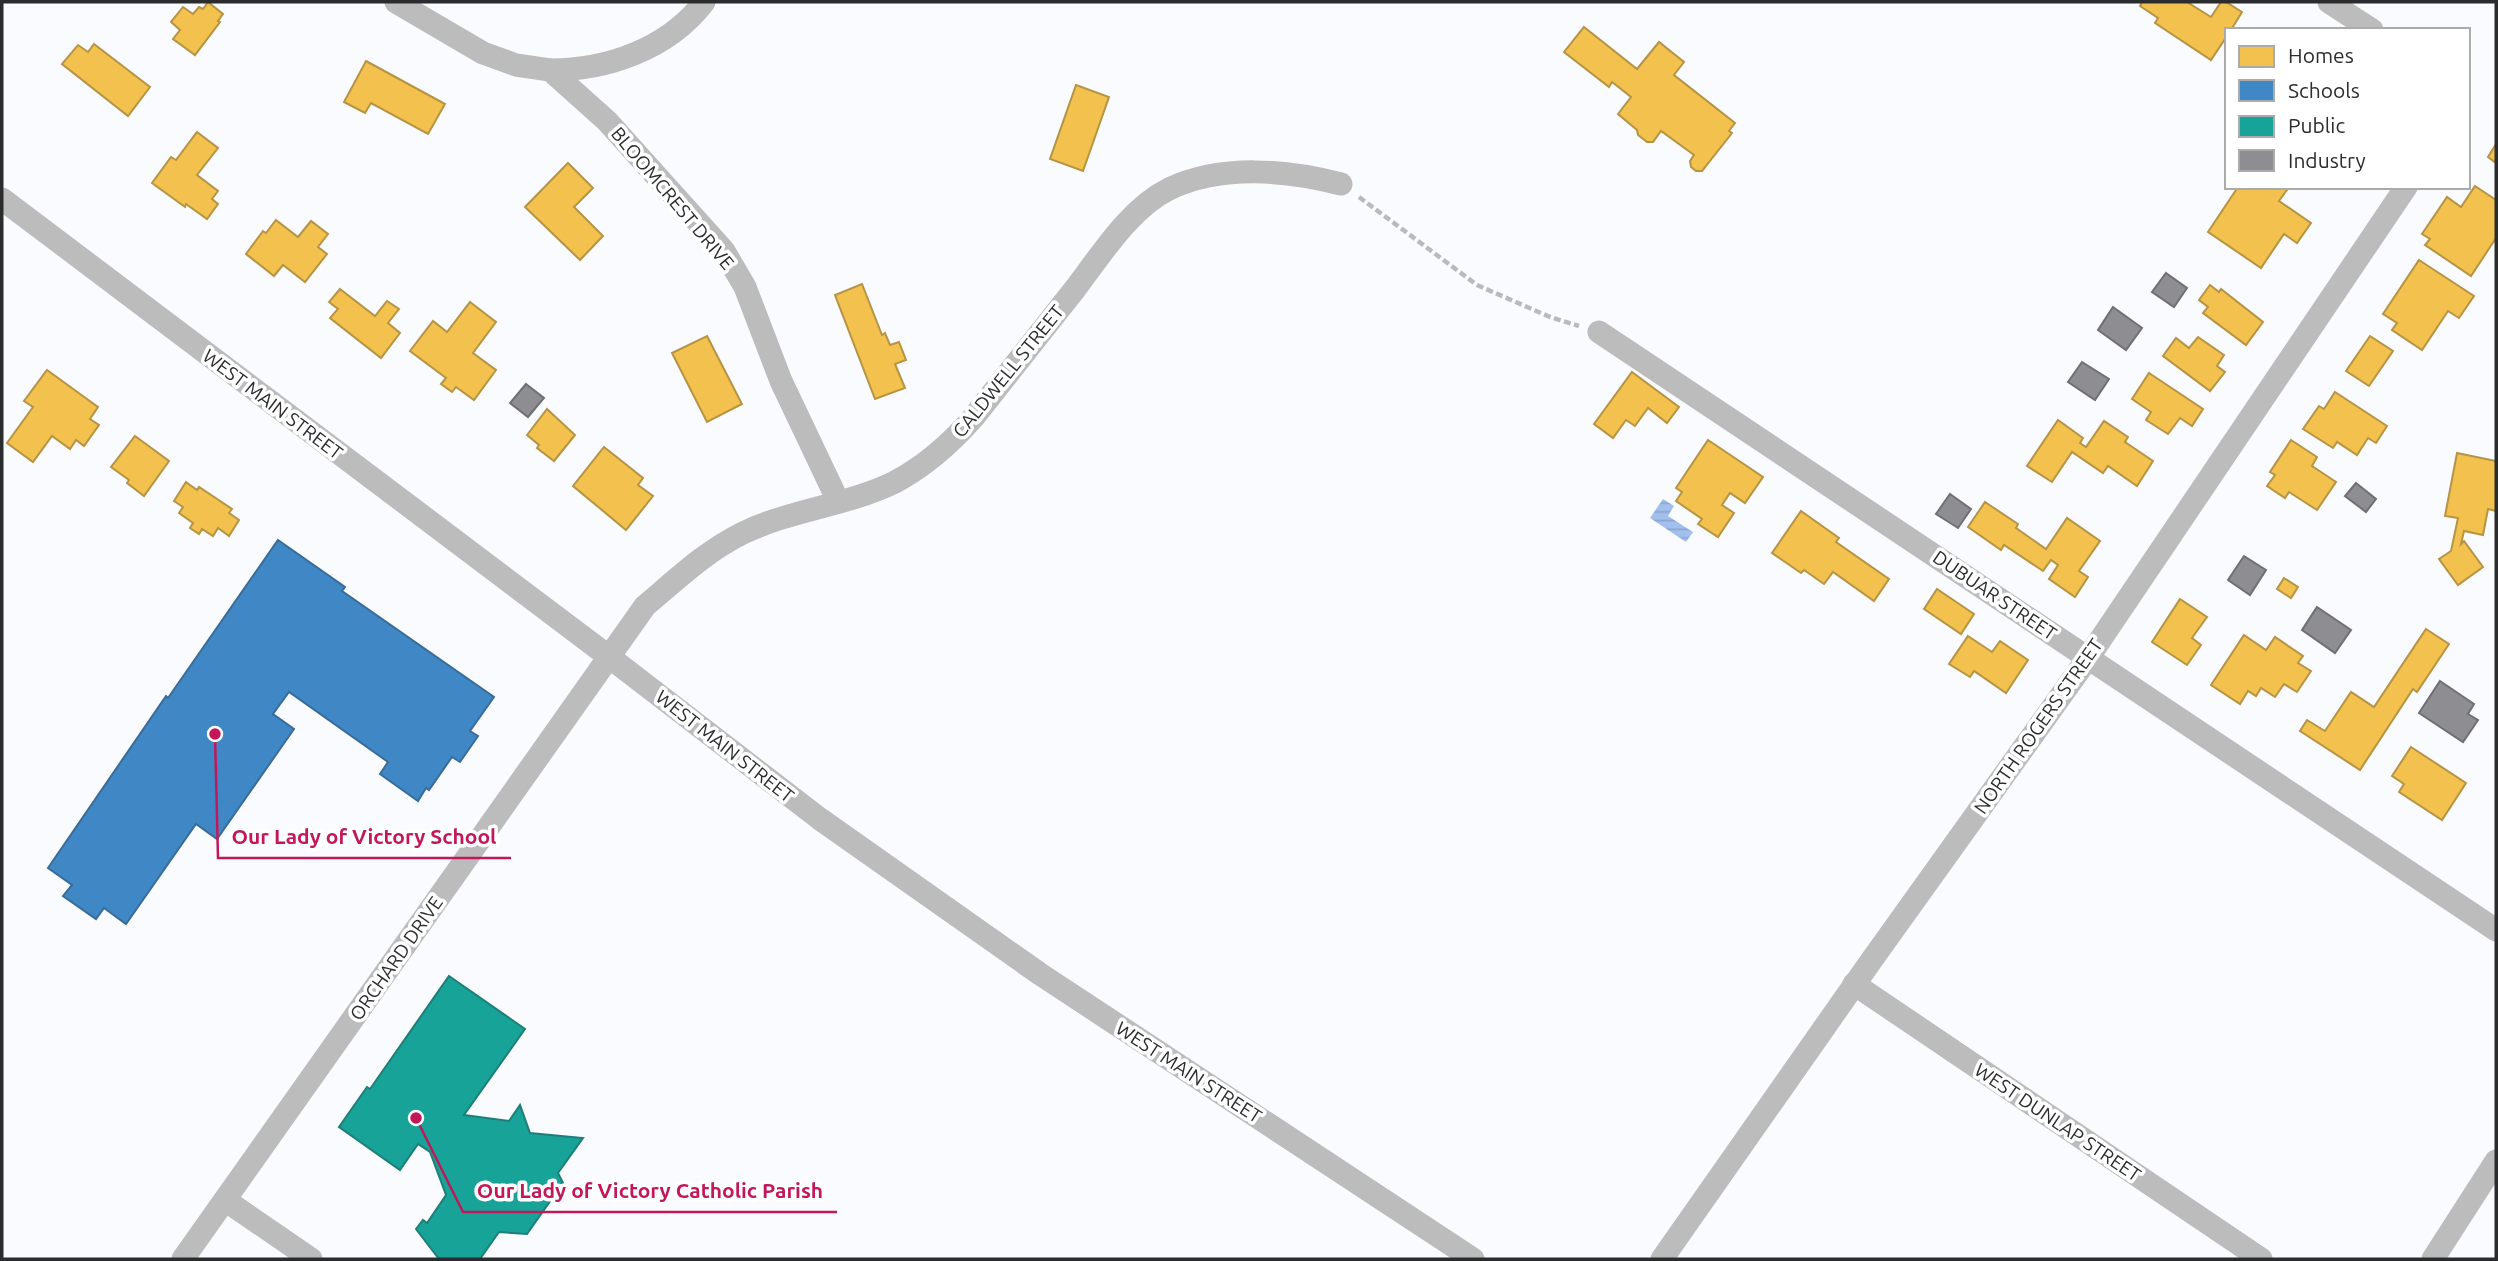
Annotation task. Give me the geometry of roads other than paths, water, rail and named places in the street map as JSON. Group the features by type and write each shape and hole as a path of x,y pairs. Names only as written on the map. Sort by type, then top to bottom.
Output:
{"street":[{"path":"396,2 483,53 516,65 550,70 599,66 626,57 668,35 704,2"},
{"path":"2329,2 2369,28"},
{"name":"BLOOMCREST DRIVE","path":"550,70 607,121 724,251 744,287 781,381 838,501"},
{"name":"CALDWELL STREET","path":"608,656 645,606 720,545 768,523 893,483 920,467 958,435 1115,238 1153,200 1169,189 1200,179 1234,173 1306,175 1341,184"},
{"name":"NORTH ROGERS STREET","path":"1662,1259 1854,984 2088,658 2405,189"},
{"name":"WEST MAIN STREET","path":"2,199 820,819 964,923 1473,1259"},
{"name":"DUBUAR STREET","path":"1598,332 2496,930"},
{"name":"ORCHARD DRIVE","path":"184,1259 608,656"},
{"name":"WEST DUNLAP STREET","path":"1854,984 2261,1259"},
{"path":"2432,1259 2496,1161"},
{"path":"225,1200 311,1259"}],"water":[{"path":"1663,499 1674,506 1668,516 1693,532 1686,542 1650,518"}],"place":[{"name":"Our Lady of Victory School","path":"215,734"},
{"name":"Our Lady of Victory Catholic Parish","path":"416,1118"}]}
